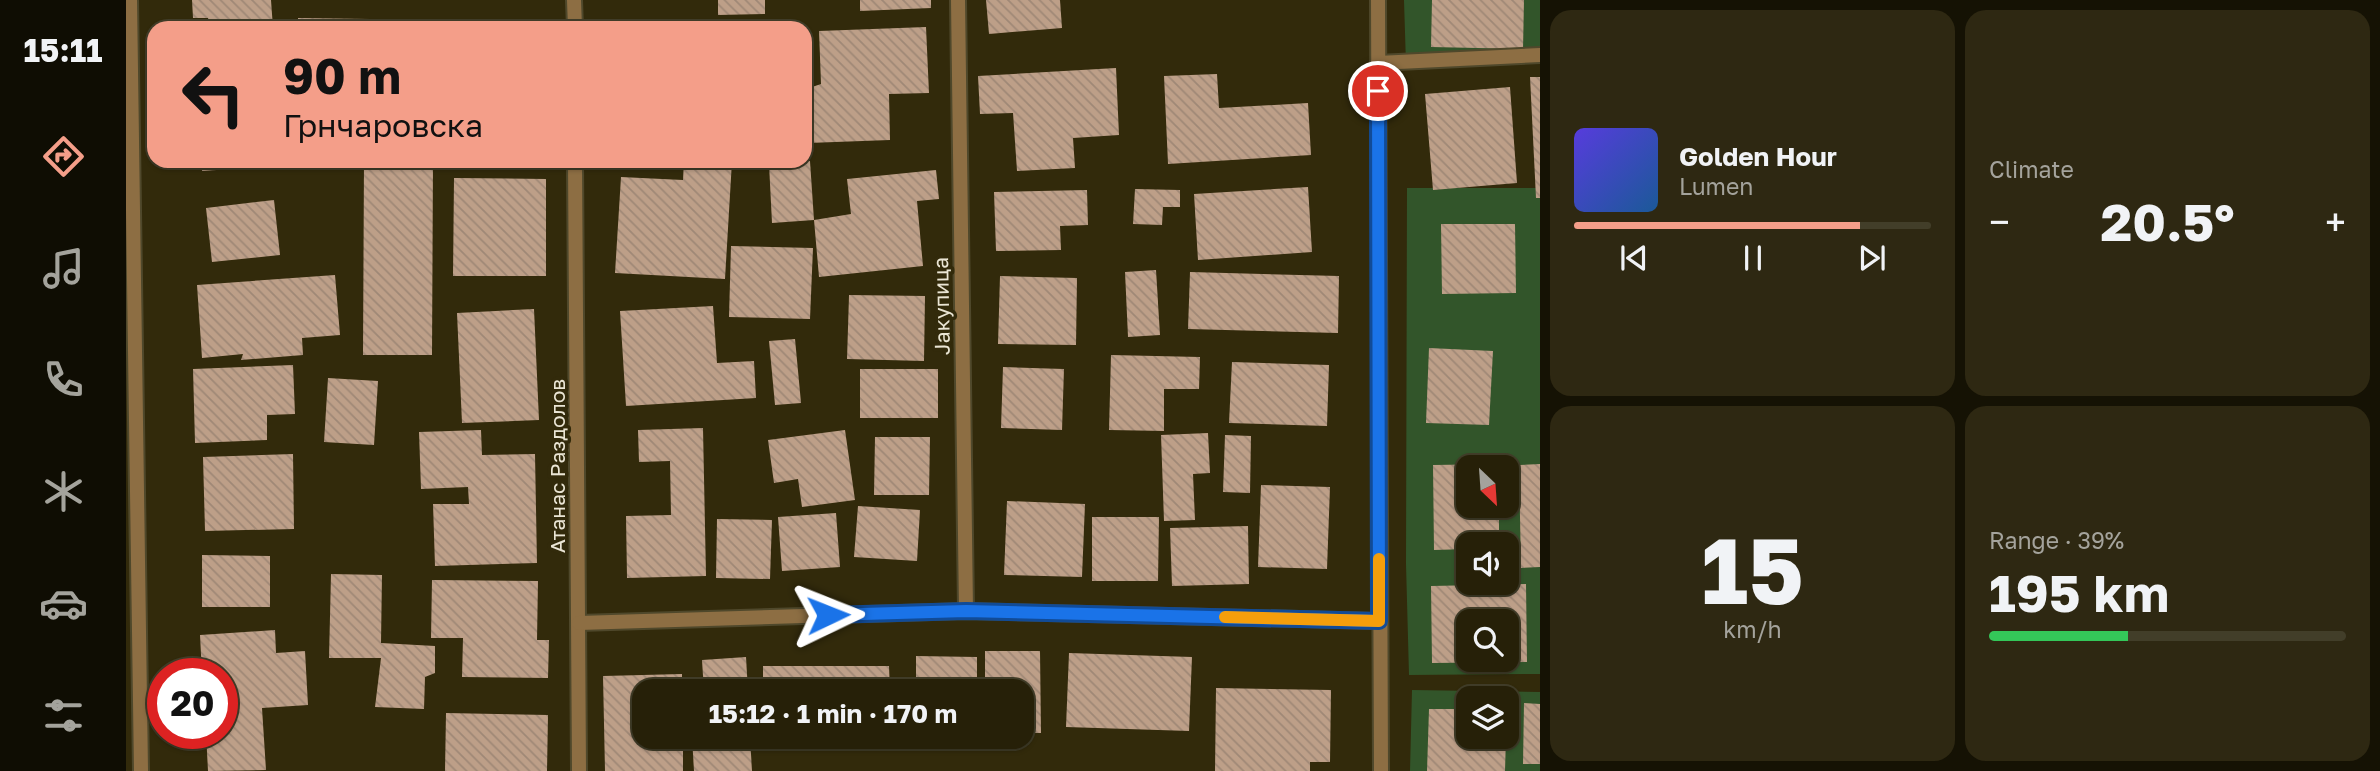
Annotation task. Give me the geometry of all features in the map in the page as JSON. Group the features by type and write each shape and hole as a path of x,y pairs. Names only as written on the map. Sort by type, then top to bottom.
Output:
{"street":[{"path":"130,0 141,771"},
{"path":"574,0 575,21"},
{"name":"Јакупица","path":"958,0 966,611"},
{"path":"1378,0 1381,771"},
{"path":"1378,63 1540,55"},
{"name":"Атанас Раздолов","path":"575,168 579,771"},
{"path":"579,623 966,611 1379,621"}],"green space":[{"path":"1404,0 1540,0 1540,63 1406,65"},
{"path":"1407,188 1540,188 1540,674 1409,675 1406,564"},
{"path":"1412,690 1456,691 1456,749 1519,749 1519,692 1540,692 1540,771 1410,771"}],"building":[{"path":"192,0 271,0 272,21 208,21 208,18 193,18"},
{"path":"718,0 765,0 765,14 718,15"},
{"path":"860,0 931,0 931,8 860,11"},
{"path":"986,0 1060,0 1062,28 989,34"},
{"path":"1432,0 1524,0 1523,49 1431,47"},
{"path":"298,18 370,19 370,21 298,21"},
{"path":"926,27 929,93 889,94 890,140 812,143 812,87 821,84 819,31"},
{"path":"1116,68 1119,135 1073,138 1075,168 1017,171 1013,113 980,114 978,76"},
{"path":"1217,74 1219,108 1308,103 1311,155 1168,164 1164,76"},
{"path":"1530,77 1540,77 1540,198 1536,198"},
{"path":"1510,87 1517,183 1433,190 1425,94"},
{"path":"202,168 245,168 202,171"},
{"path":"364,168 433,168 432,355 363,355"},
{"path":"684,168 732,168 725,279 615,273 621,177 683,180"},
{"path":"769,168 810,168 814,220 772,223"},
{"path":"936,170 939,199 917,201 923,266 819,277 814,220 851,214 847,179"},
{"path":"454,178 546,179 546,276 453,276"},
{"path":"1308,187 1312,252 1198,260 1194,194"},
{"path":"1135,189 1180,190 1180,207 1163,207 1162,225 1133,224"},
{"path":"1087,190 1088,225 1060,226 1061,250 996,251 994,192"},
{"path":"274,200 280,255 212,262 206,208"},
{"path":"1441,224 1515,224 1516,293 1442,294"},
{"path":"731,246 813,248 810,319 729,317"},
{"path":"1156,270 1160,335 1128,337 1125,272"},
{"path":"1190,272 1339,276 1338,333 1188,329"},
{"path":"335,275 340,335 302,338 303,355 241,360 243,354 202,358 197,285"},
{"path":"1000,276 1077,278 1076,345 998,344"},
{"path":"849,295 925,296 924,361 847,359"},
{"path":"713,306 717,363 754,361 756,398 626,406 620,311"},
{"path":"534,309 539,420 462,423 457,313"},
{"path":"795,339 801,403 775,405 769,341"},
{"path":"1429,348 1493,351 1489,425 1426,423"},
{"path":"1111,355 1200,357 1199,389 1164,389 1164,431 1109,430"},
{"path":"1232,362 1329,365 1327,426 1229,423"},
{"path":"293,365 295,414 267,415 267,440 195,443 193,369"},
{"path":"1003,367 1064,369 1062,430 1001,428"},
{"path":"860,369 938,369 938,418 860,418"},
{"path":"328,378 378,381 374,445 324,442"},
{"path":"703,428 706,576 627,578 626,516 671,515 670,461 639,462 638,430"},
{"path":"481,430 482,455 535,454 537,563 435,566 433,504 469,504 468,487 421,489 419,432"},
{"path":"845,430 855,500 802,507 798,479 774,483 768,440"},
{"path":"1208,433 1210,473 1193,474 1195,520 1164,521 1161,435"},
{"path":"1225,435 1251,436 1250,493 1223,492"},
{"path":"875,437 930,437 929,495 874,495"},
{"path":"293,454 294,529 205,531 203,457"},
{"path":"1540,464 1540,567 1521,568 1519,465"},
{"path":"1433,465 1456,465 1456,518 1499,518 1499,532 1456,532 1456,549 1434,550"},
{"path":"1261,485 1330,487 1327,569 1258,567"},
{"path":"1007,501 1085,504 1082,577 1004,575"},
{"path":"858,506 920,510 917,561 854,557"},
{"path":"836,513 840,567 782,571 778,517"},
{"path":"1092,517 1159,517 1158,581 1092,581"},
{"path":"717,519 772,520 770,579 716,578"},
{"path":"1248,526 1249,584 1172,586 1170,528"},
{"path":"202,555 270,556 270,607 202,607"},
{"path":"331,574 382,575 381,643 435,646 435,673 425,677 424,709 375,707 381,658 329,658"},
{"path":"432,580 538,581 537,640 549,640 548,678 462,677 463,638 431,638"},
{"path":"1519,584 1526,584 1527,662 1519,662 1519,609 1456,609 1456,663 1432,663 1431,586 1456,585 1456,595 1519,595"},
{"path":"275,630 276,653 305,651 308,705 262,708 266,770 208,771 207,749 238,749 238,658 201,658 200,635"},
{"path":"985,651 1040,651 1041,733 1034,733 1034,679 985,679"},
{"path":"1069,653 1192,657 1189,731 1066,727"},
{"path":"916,656 977,657 977,679 916,679"},
{"path":"746,657 747,679 703,679 702,660"},
{"path":"763,666 889,666 890,679 763,679"},
{"path":"682,674 682,679 632,679 632,749 683,749 683,771 605,771 603,676"},
{"path":"1216,688 1331,690 1330,762 1310,762 1310,771 1215,771"},
{"path":"1524,703 1540,704 1540,764 1523,764"},
{"path":"1429,709 1456,709 1456,749 1506,749 1505,771 1427,771"},
{"path":"446,713 548,715 547,771 445,771"},
{"path":"693,749 751,749 752,771 694,771"}],"slow traffic":[{"path":"1225,617 1379,621 1379,559"}],"route":[{"path":"828,615 966,611 1379,621 1378,91"}]}
